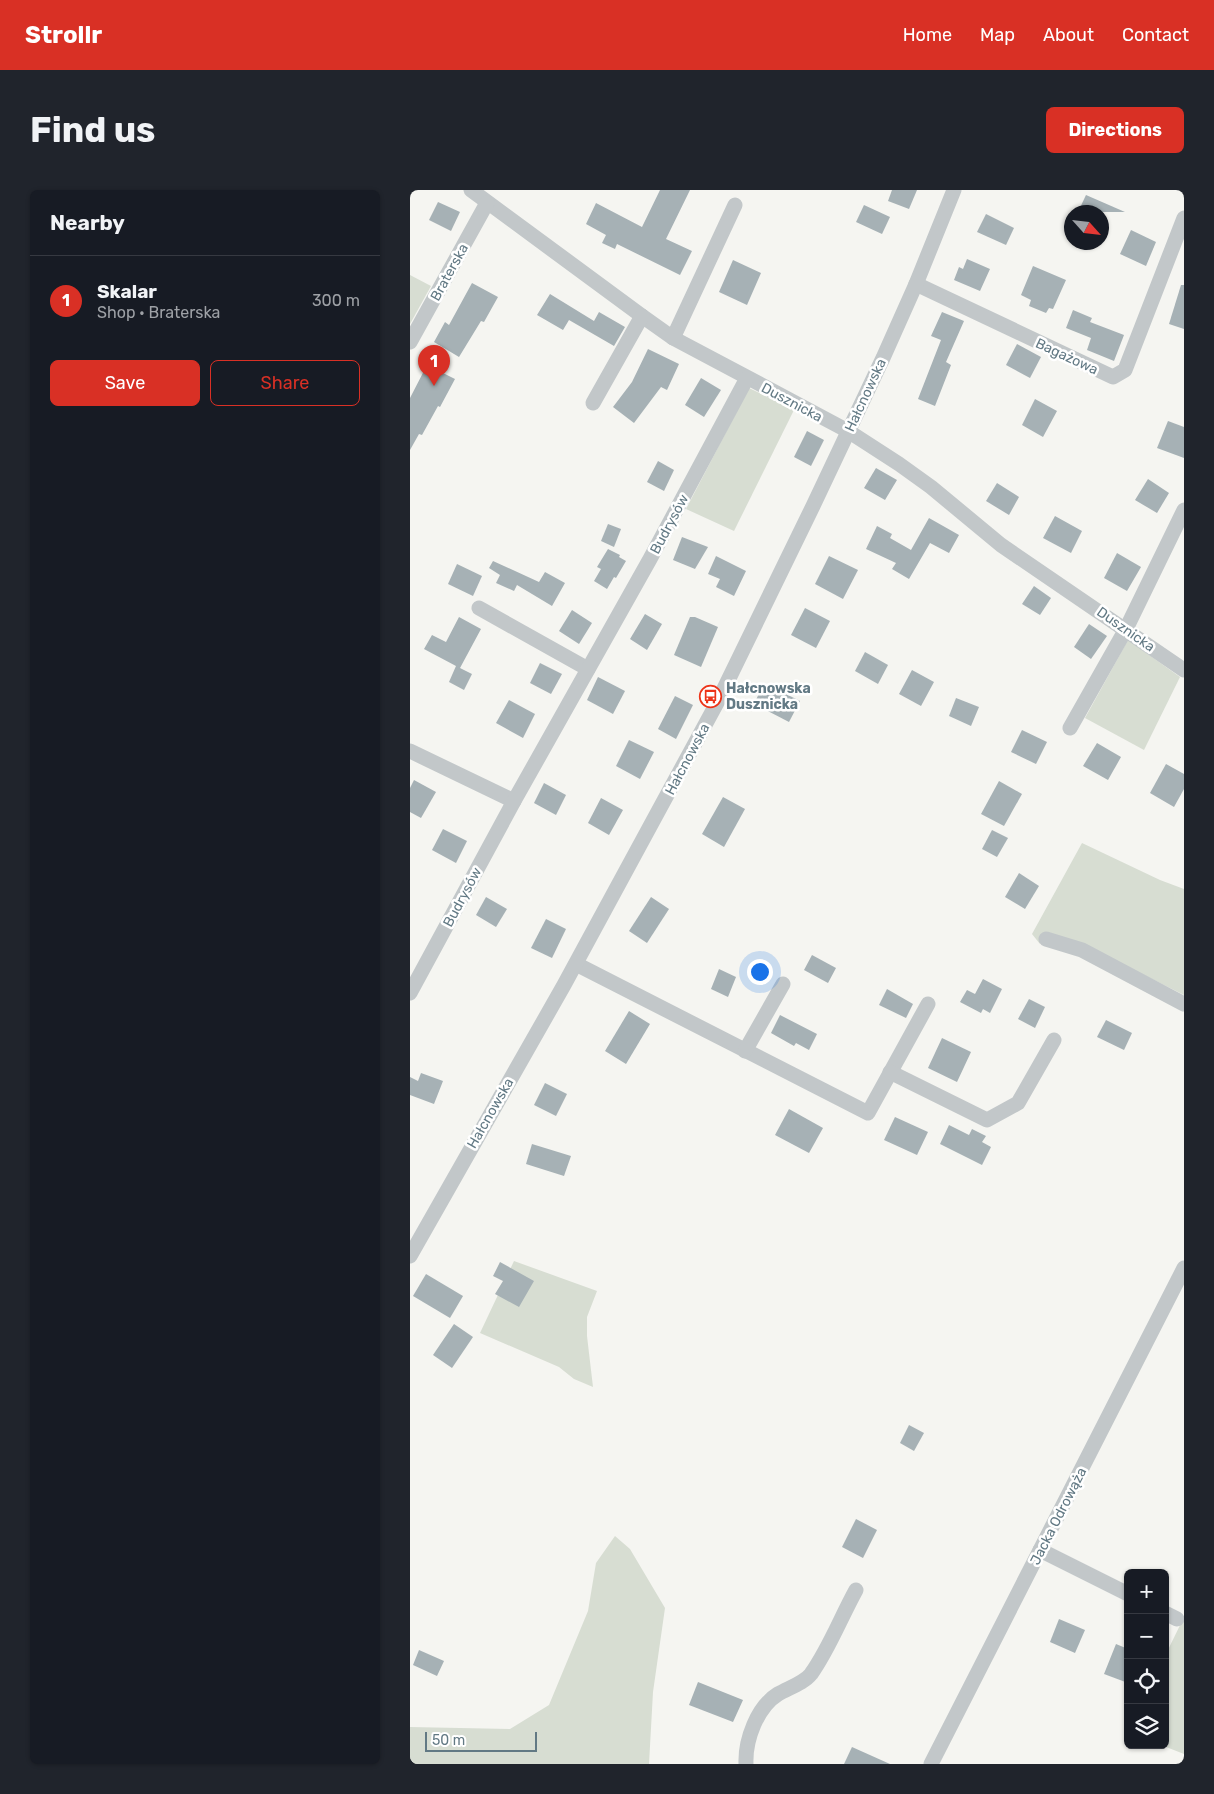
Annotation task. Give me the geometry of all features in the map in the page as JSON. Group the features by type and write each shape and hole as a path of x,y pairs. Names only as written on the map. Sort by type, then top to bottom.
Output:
{"street":[{"name":"Dusznicka","path":"471,190 674,338 848,431 931,487 1001,545 1184,670"},
{"name":"Hałcnowska","path":"410,1256 576,964 718,701 848,431 916,284 954,190"},
{"name":"Braterska","path":"410,342 487,203"},
{"path":"674,338 735,205"},
{"name":"Bagażowa","path":"916,284 1113,377 1125,370 1184,218"},
{"path":"592,403 642,316"},
{"name":"Budrysów","path":"410,993 748,378"},
{"path":"1070,728 1126,629 1184,510"},
{"path":"479,608 588,669"},
{"path":"410,751 514,801"},
{"path":"1046,939 1082,950 1184,1004"},
{"path":"576,964 868,1114 928,1004"},
{"path":"745,1051 783,984"},
{"path":"890,1072 987,1120 1018,1103 1054,1040"},
{"name":"Jacka Odrowąża","path":"932,1764 1184,1268"},
{"path":"1040,1550 1124,1592"},
{"path":"746,1764 745,1756 752,1730 764,1708 776,1695 809,1676 820,1660 856,1590"}],"shaded area":[{"path":"410,275 431,286 410,324"},
{"path":"749,388 794,410 734,531 686,509"},
{"path":"1128,640 1180,677 1144,750 1085,718"},
{"path":"1082,843 1160,880 1184,889 1184,995 1138,972 1049,933 1040,944 1032,934"},
{"path":"514,1261 597,1291 587,1317 587,1336 593,1387 574,1379 559,1367 480,1333"},
{"path":"615,1536 630,1549 665,1608 653,1692 649,1764 410,1764 410,1727 510,1729 549,1705 588,1611 596,1563"},
{"path":"1184,1617 1184,1754 1169,1748 1169,1648"}],"building":[{"path":"660,190 690,190 666,239 692,251 680,275 617,244 615,249 602,243 606,235 586,224 596,203 642,227"},
{"path":"892,190 917,190 909,209 888,201"},
{"path":"1086,195 1109,205 1081,205"},
{"path":"438,202 460,212 451,231 429,220"},
{"path":"864,205 890,217 882,234 856,222"},
{"path":"1109,205 1125,212 1109,212"},
{"path":"986,214 1014,228 1006,245 977,232"},
{"path":"1131,230 1156,242 1146,266 1120,254"},
{"path":"967,259 990,269 980,291 954,280 959,267 963,269"},
{"path":"733,260 761,273 747,305 719,292"},
{"path":"1033,266 1066,280 1053,309 1049,308 1046,313 1029,306 1031,300 1021,295"},
{"path":"472,283 498,297 484,322 481,321 459,357 434,342 445,322 449,325"},
{"path":"1181,285 1184,285 1184,329 1169,324"},
{"path":"550,294 594,321 599,312 625,327 614,346 569,320 563,330 537,315"},
{"path":"1073,310 1092,318 1090,322 1124,335 1114,361 1087,350 1091,338 1066,328"},
{"path":"942,312 964,321 946,362 951,365 935,406 918,399 941,340 931,336"},
{"path":"1017,344 1041,357 1030,378 1006,365"},
{"path":"648,349 679,364 667,390 661,387 634,423 613,407 632,382"},
{"path":"427,365 455,379 440,407 438,406 422,435 419,434 410,450 410,398"},
{"path":"701,378 721,390 704,417 685,405"},
{"path":"1035,399 1057,411 1043,437 1022,425"},
{"path":"1168,421 1184,427 1184,458 1157,448"},
{"path":"807,431 824,440 811,466 794,457"},
{"path":"658,461 674,470 664,491 647,482"},
{"path":"876,468 897,480 885,500 864,488"},
{"path":"1148,479 1169,493 1157,513 1135,500"},
{"path":"997,483 1019,497 1009,515 986,501"},
{"path":"1055,516 1082,531 1071,553 1043,538"},
{"path":"929,518 959,535 949,553 930,543 909,579 892,569 896,563 866,549 877,526 892,534 890,538 911,550"},
{"path":"608,524 621,529 614,547 601,541"},
{"path":"682,537 708,547 695,569 673,560"},
{"path":"608,549 620,555 619,557 626,561 607,589 594,581 601,569 597,567"},
{"path":"1117,553 1141,567 1127,591 1104,578"},
{"path":"716,556 746,571 734,596 716,587 720,579 708,574"},
{"path":"829,556 858,570 843,599 815,584"},
{"path":"493,561 539,582 545,572 565,583 552,606 517,585 514,591 496,583 500,575 489,568"},
{"path":"457,564 482,576 473,596 448,584"},
{"path":"1034,586 1051,598 1040,615 1022,604"},
{"path":"805,608 830,621 816,648 791,635"},
{"path":"572,610 592,623 579,644 559,631"},
{"path":"645,614 662,624 647,650 630,639"},
{"path":"459,617 481,629 460,668 472,674 464,690 449,682 456,666 424,649 432,635 446,642"},
{"path":"690,617 695,617 718,627 701,667 674,655"},
{"path":"1089,624 1107,636 1091,659 1074,647"},
{"path":"865,652 888,665 878,684 855,671"},
{"path":"540,663 562,674 551,694 530,683"},
{"path":"912,670 934,682 921,706 899,694"},
{"path":"598,677 625,691 613,714 587,700"},
{"path":"764,683 800,701 789,722 754,704"},
{"path":"675,696 693,705 676,739 658,729"},
{"path":"956,698 979,707 971,726 949,716"},
{"path":"509,700 535,714 523,738 496,723"},
{"path":"1022,730 1047,742 1036,764 1011,752"},
{"path":"629,740 654,752 640,779 616,766"},
{"path":"1097,743 1121,757 1108,780 1083,766"},
{"path":"1166,764 1184,774 1184,789 1174,807 1150,793"},
{"path":"414,780 436,792 421,818 410,812 410,788"},
{"path":"999,781 1022,794 1004,826 981,814"},
{"path":"544,783 566,795 556,815 534,803"},
{"path":"723,797 745,809 724,847 702,834"},
{"path":"601,798 623,810 609,835 588,823"},
{"path":"443,829 467,841 456,863 432,850"},
{"path":"992,830 1008,838 997,857 982,849"},
{"path":"1019,873 1039,886 1025,909 1005,897"},
{"path":"486,897 507,909 496,927 476,915"},
{"path":"651,897 669,909 647,943 629,931"},
{"path":"546,919 566,929 552,958 531,948"},
{"path":"812,955 836,968 828,983 804,970"},
{"path":"719,969 736,977 728,997 711,989"},
{"path":"983,979 1002,989 990,1013 983,1009 981,1013 960,1002 967,990 975,994"},
{"path":"887,989 913,1004 906,1018 879,1005"},
{"path":"1029,999 1045,1007 1035,1028 1018,1019"},
{"path":"629,1011 650,1024 626,1064 605,1051"},
{"path":"780,1015 817,1034 809,1050 796,1043 794,1046 771,1033"},
{"path":"1106,1020 1132,1033 1124,1050 1097,1037"},
{"path":"942,1038 971,1052 957,1082 928,1068"},
{"path":"421,1073 443,1081 434,1104 410,1095 410,1077 418,1081"},
{"path":"545,1083 567,1094 556,1116 534,1105"},
{"path":"789,1109 823,1128 809,1153 775,1135"},
{"path":"895,1117 928,1132 917,1155 884,1140"},
{"path":"949,1125 969,1135 972,1129 986,1136 982,1142 991,1147 982,1165 940,1144"},
{"path":"532,1144 571,1156 564,1176 526,1164"},
{"path":"500,1262 534,1281 519,1307 495,1294 503,1281 493,1276"},
{"path":"426,1274 463,1296 450,1318 413,1296"},
{"path":"454,1324 473,1337 452,1368 433,1355"},
{"path":"909,1425 924,1433 914,1451 900,1443"},
{"path":"856,1519 877,1530 863,1558 842,1547"},
{"path":"1059,1619 1085,1630 1075,1653 1050,1642"},
{"path":"1116,1644 1124,1647 1124,1682 1104,1674"},
{"path":"419,1650 444,1661 437,1676 413,1665"},
{"path":"698,1682 743,1700 733,1722 689,1705"},
{"path":"852,1747 890,1764 844,1764"}],"place":[{"name":"Skalar","path":"434,386"},
{"name":"Hałcnowska Dusznicka","path":"710,696"}]}
